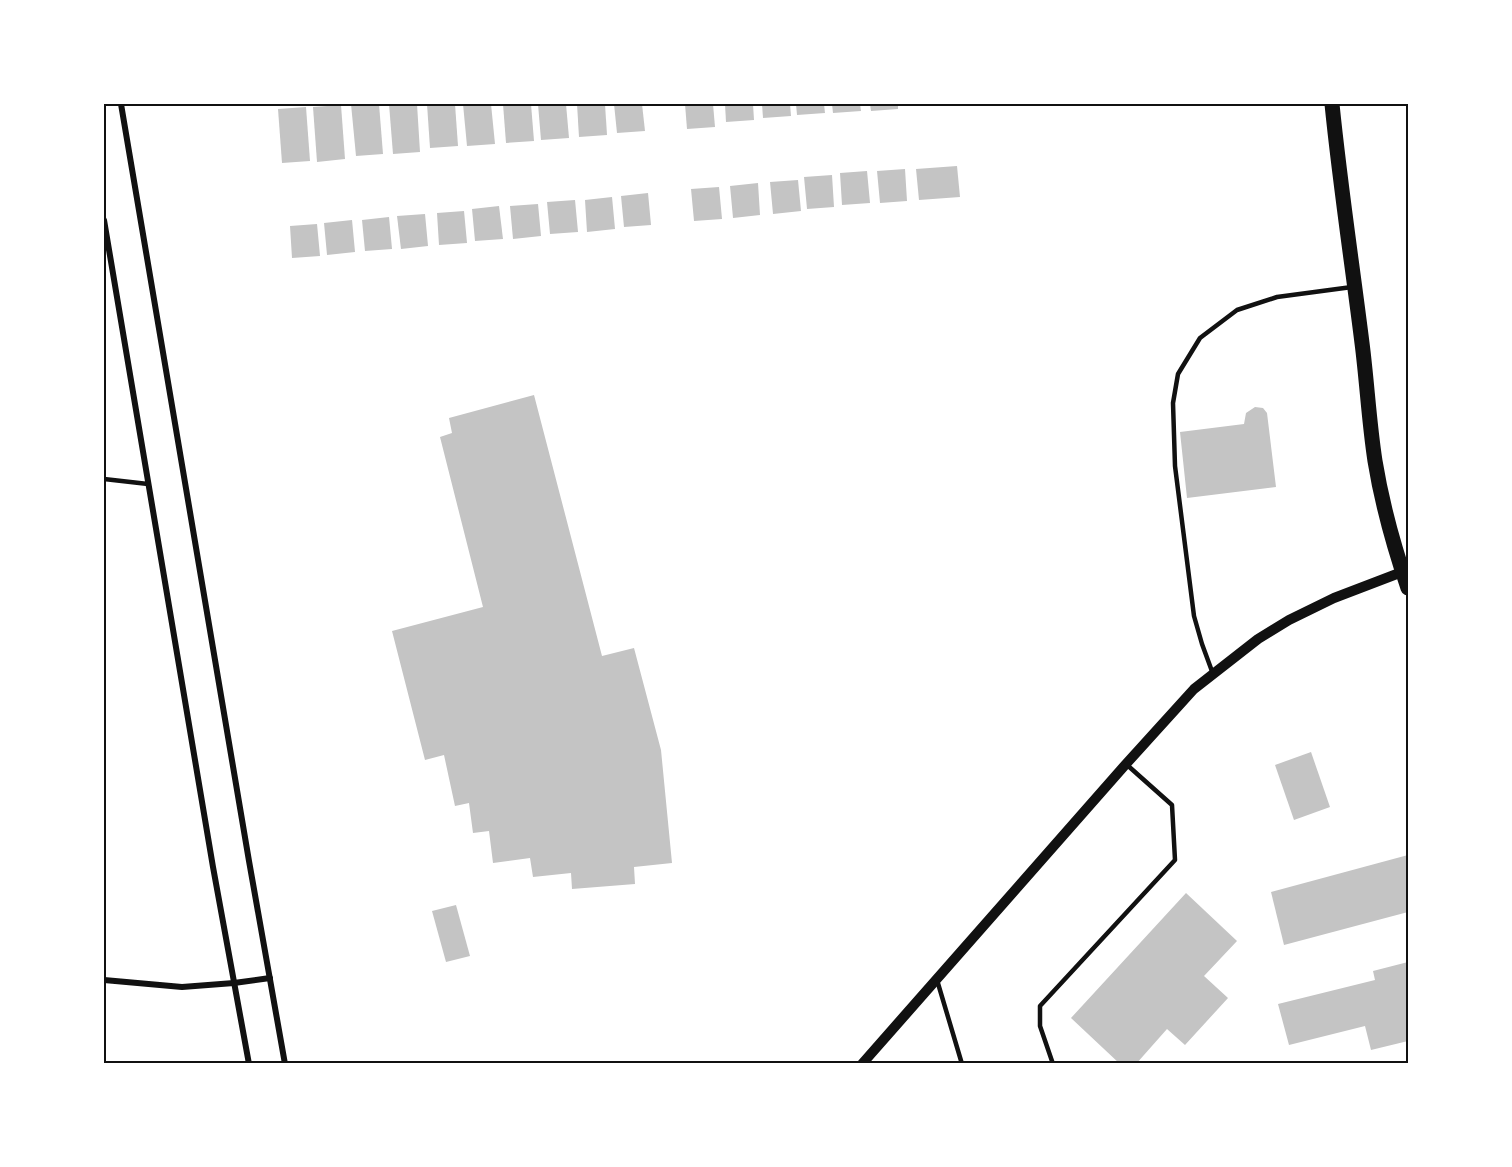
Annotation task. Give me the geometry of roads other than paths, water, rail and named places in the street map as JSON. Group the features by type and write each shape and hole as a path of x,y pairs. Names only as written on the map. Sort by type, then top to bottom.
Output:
{"main road":[{"path":"1332,104 1375,459 1383,500 1408,588"}],"street":[{"path":"121,104 285,1064"},
{"path":"104,220 249,1064"},
{"path":"862,1064 1194,689 1258,639 1289,620 1334,598 1402,572"},
{"path":"104,980 182,987 270,978"}],"lane":[{"path":"1213,674 1194,616 1175,466 1173,403 1178,374 1200,338 1237,310 1277,297 1354,286"},
{"path":"104,479 148,484"},
{"path":"1053,1064 1040,1026 1040,1006 1174,860 1172,805 1126,764"},
{"path":"936,979 962,1064"}]}
